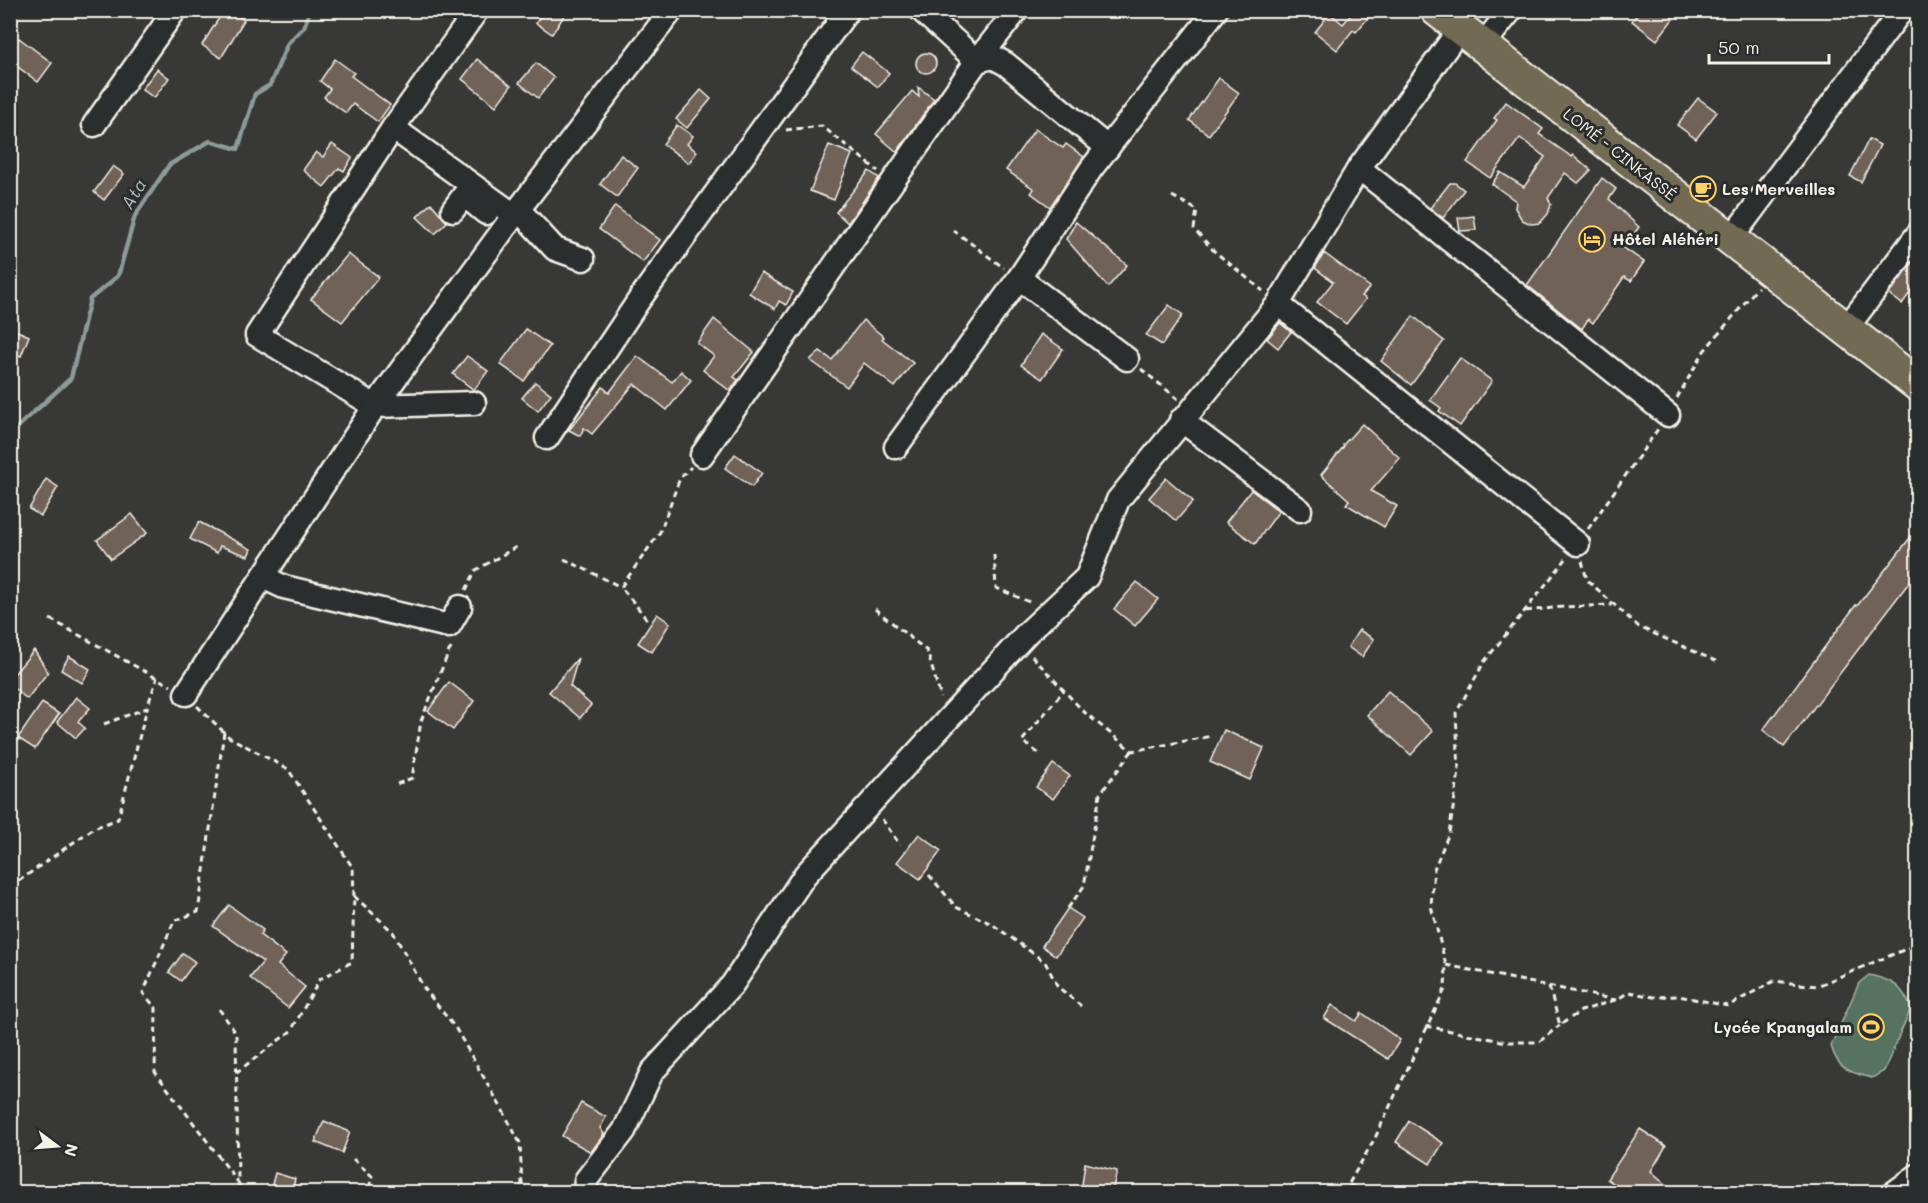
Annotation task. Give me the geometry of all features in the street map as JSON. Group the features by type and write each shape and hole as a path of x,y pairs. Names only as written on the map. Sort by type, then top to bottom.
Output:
{"highway":[{"name":"LOMÉ - CINKASSÉ","path":"1460,29 1917,385"}],"street":[{"path":"94,125 175,10"},
{"path":"474,403 375,406 256,335 393,128 477,10"},
{"path":"186,694 375,406 512,210 672,10"},
{"path":"547,438 639,300 848,10"},
{"path":"921,10 977,61"},
{"path":"702,455 977,61 1017,10"},
{"path":"896,447 1019,278 1091,169 1216,10"},
{"path":"585,1192 586,1180 624,1131 652,1072 732,984 805,875 1043,618 1087,577 1118,500 1278,303 1359,168 1460,29 1510,10"},
{"path":"1730,240 1902,10"},
{"path":"977,61 993,57 1006,64 1108,148"},
{"path":"393,128 512,210 555,249 583,259"},
{"path":"1359,168 1668,415"},
{"path":"453,210 464,195 491,218 512,210"},
{"path":"1845,330 1917,234"},
{"path":"1019,278 1127,359"},
{"path":"1278,303 1578,544"},
{"path":"1186,415 1300,510"},
{"path":"263,577 284,587 449,626 460,607"},
{"path":"1895,1192 1917,1175"}],"path":[{"path":"760,132 822,126 892,182"},
{"path":"1172,196 1197,210 1194,229 1214,252 1278,303"},
{"path":"953,230 1019,278"},
{"path":"1344,1192 1376,1138 1444,989 1446,965 1431,906 1434,869 1449,834 1459,772 1456,713 1484,662 1578,544 1668,415 1704,351 1771,272"},
{"path":"1127,359 1186,415"},
{"path":"621,587 660,532 680,478 702,455"},
{"path":"1578,544 1587,580 1639,627 1720,663"},
{"path":"460,607 458,603 476,570 518,546"},
{"path":"994,555 996,588 1040,606 1043,618 1032,656 1083,711 1132,751"},
{"path":"564,560 621,587 647,619"},
{"path":"1524,612 1613,604"},
{"path":"875,609 927,651 948,719"},
{"path":"50,619 186,694 229,737 288,769 353,868 351,962 320,978 291,1031 237,1072"},
{"path":"396,784 412,778 421,721 449,651 456,642"},
{"path":"10,887 94,828 118,819 157,678"},
{"path":"1038,753 1022,741 1064,690"},
{"path":"104,724 147,708"},
{"path":"224,732 198,912 174,921 143,993 156,1008 155,1072 238,1182 242,1192"},
{"path":"1068,908 1084,886 1100,794 1132,751 1212,736"},
{"path":"871,803 900,845"},
{"path":"929,875 956,907 992,924 1045,962 1058,987 1080,1006"},
{"path":"354,896 393,932 424,988 456,1029 520,1143 522,1185 530,1192"},
{"path":"1426,1026 1507,1042 1539,1042 1581,1011 1616,1000 1629,993 1653,997 1679,996 1728,1006 1774,981 1817,986 1917,944"},
{"path":"1446,965 1616,1000"},
{"path":"1550,987 1560,1025"},
{"path":"219,1010 236,1033 238,1182"},
{"path":"352,1159 372,1176 368,1192"},
{"path":"1349,1185 1365,1192"}],"green space":[{"name":"Lycée Kpangalam","path":"1869,975 1896,985 1911,1008 1884,1071 1872,1078 1846,1069 1837,1060 1831,1046 1859,983"}],"building":[{"path":"224,10 244,20 221,58 202,45"},
{"path":"544,10 568,10 552,34 536,23"},
{"path":"1355,10 1375,10 1356,32 1353,30 1337,50 1315,32 1330,13 1343,24"},
{"path":"1640,10 1668,10 1673,19 1657,40 1632,21"},
{"path":"19,38 52,63 38,82 10,61 10,50"},
{"path":"862,52 889,73 878,87 851,66"},
{"path":"926,53 933,56 936,63 933,70 926,73 919,70 916,63 919,56"},
{"path":"335,59 354,73 351,76 390,105 378,122 353,104 346,113 324,97 330,89 320,81"},
{"path":"477,59 511,86 496,106 462,79"},
{"path":"536,63 554,78 538,98 519,83"},
{"path":"157,69 169,78 154,98 142,89"},
{"path":"1219,78 1239,93 1209,135 1189,120"},
{"path":"918,87 934,99 897,152 876,134 912,91 919,97"},
{"path":"701,90 711,99 687,128 676,119"},
{"path":"1698,98 1717,112 1696,139 1677,125"},
{"path":"1506,102 1543,129 1539,134 1572,157 1573,155 1591,170 1578,183 1565,173 1548,198 1551,204 1548,214 1540,223 1531,224 1522,220 1515,208 1516,201 1492,184 1500,172 1524,187 1545,157 1520,138 1490,178 1467,162 1497,120 1494,118"},
{"path":"677,125 693,136 687,144 697,152 689,163 663,144"},
{"path":"1035,129 1063,148 1066,144 1084,157 1050,207 1031,193 1034,189 1006,170"},
{"path":"1869,139 1880,145 1861,182 1850,176"},
{"path":"332,144 352,158 344,171 339,168 324,187 303,170 316,152 323,157"},
{"path":"829,145 852,154 834,200 810,191"},
{"path":"621,155 638,168 617,197 600,184"},
{"path":"113,166 124,174 104,200 94,192"},
{"path":"869,171 879,178 848,223 836,212"},
{"path":"1602,178 1616,189 1609,199 1639,227 1624,248 1644,262 1631,281 1624,277 1593,323 1588,319 1582,329 1527,285"},
{"path":"1450,183 1455,183 1464,190 1443,218 1430,208"},
{"path":"431,203 447,222 435,234 417,217"},
{"path":"615,206 660,240 643,262 599,229"},
{"path":"1474,216 1476,230 1460,231 1458,218"},
{"path":"1076,222 1127,265 1108,287 1066,239"},
{"path":"1324,253 1370,287 1362,296 1366,299 1346,324 1317,302 1333,282 1315,268"},
{"path":"348,254 379,277 342,322 311,299"},
{"path":"1917,257 1917,283 1902,304 1889,294"},
{"path":"761,273 793,292 786,305 779,301 775,309 749,293"},
{"path":"1169,305 1183,315 1162,345 1146,335"},
{"path":"1413,316 1444,341 1411,385 1381,361"},
{"path":"714,319 754,352 734,377 738,380 730,391 703,370 714,356 697,343"},
{"path":"863,320 884,337 882,339 913,363 895,387 864,363 847,387 810,360 820,351 832,360"},
{"path":"1280,323 1291,332 1278,348 1267,339"},
{"path":"526,329 550,346 524,381 500,364"},
{"path":"15,330 29,336 21,356 10,352 10,342"},
{"path":"1041,334 1063,349 1042,379 1021,365"},
{"path":"467,356 488,371 474,390 453,374"},
{"path":"637,356 672,382 681,371 691,380 667,410 634,384 592,434 584,428 580,436 569,430 603,387 609,393"},
{"path":"1460,358 1492,381 1460,426 1439,411 1441,408 1430,400"},
{"path":"535,382 551,394 538,411 522,398"},
{"path":"1362,424 1400,458 1371,491 1397,506 1384,527 1346,504 1349,500 1321,475"},
{"path":"735,454 762,473 752,487 725,468"},
{"path":"1166,478 1193,501 1176,521 1149,498"},
{"path":"46,479 58,487 41,516 29,509"},
{"path":"1251,490 1279,511 1255,544 1226,522"},
{"path":"132,514 147,533 111,559 97,540"},
{"path":"199,522 251,549 248,556 220,546 217,553 190,539"},
{"path":"1917,529 1917,572 1784,747 1763,730 1856,605"},
{"path":"1137,582 1158,599 1135,626 1114,609"},
{"path":"657,614 670,623 652,652 638,643"},
{"path":"1359,630 1374,639 1362,657 1348,647"},
{"path":"34,650 48,672 27,699 10,685 10,679"},
{"path":"69,656 90,669 82,683 61,670"},
{"path":"578,658 570,686 591,705 580,718 549,692"},
{"path":"449,682 474,701 453,730 428,711"},
{"path":"1388,691 1433,731 1411,755 1367,715"},
{"path":"76,697 90,708 78,722 85,728 76,738 57,722"},
{"path":"42,703 59,714 35,749 18,738"},
{"path":"1224,730 1264,748 1250,780 1210,762"},
{"path":"1053,764 1070,776 1053,799 1036,787"},
{"path":"919,834 941,851 920,879 897,862"},
{"path":"229,905 263,930 260,935 286,955 278,965 305,987 288,1008 250,978 263,962 213,926"},
{"path":"1068,908 1083,918 1056,956 1042,946"},
{"path":"183,953 195,962 181,981 169,972"},
{"path":"1332,1005 1356,1021 1362,1013 1400,1040 1388,1059 1324,1018"},
{"path":"581,1103 606,1117 600,1128 604,1134 591,1152 562,1136"},
{"path":"324,1121 350,1132 342,1153 315,1142"},
{"path":"1409,1121 1443,1143 1430,1164 1396,1142"},
{"path":"1640,1129 1666,1146 1651,1171 1667,1185 1661,1192 1626,1192 1607,1179"},
{"path":"1085,1163 1117,1171 1112,1192 1081,1192"},
{"path":"275,1173 295,1179 292,1192 270,1192"}],"waterway":[{"name":"Ata","path":"10,434 71,378 90,299 118,276 135,216 169,165 210,141 238,149 255,94 270,85 288,43 304,27 310,10"}],"place":[{"name":"Les Merveilles","path":"1703,189"},
{"name":"Hôtel Aléhéri","path":"1592,239"},
{"name":"Lycée Kpangalam","path":"1871,1027"}]}
